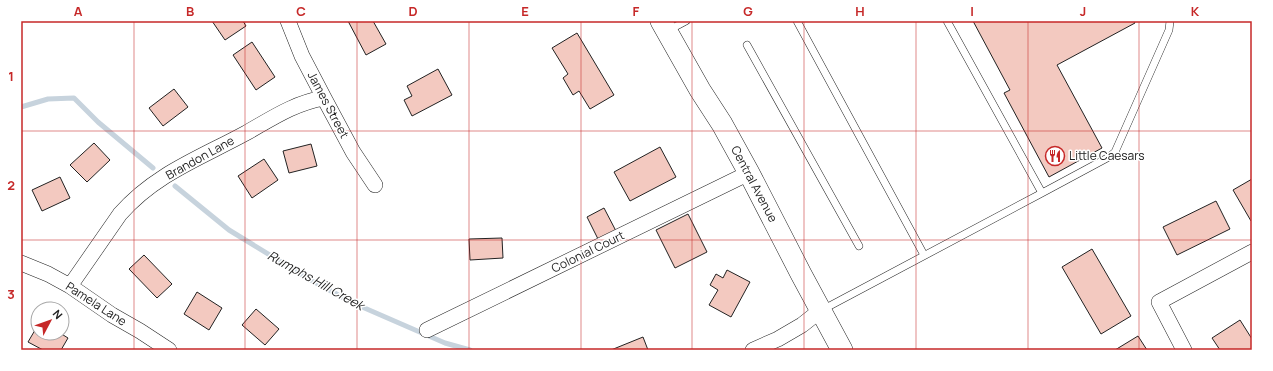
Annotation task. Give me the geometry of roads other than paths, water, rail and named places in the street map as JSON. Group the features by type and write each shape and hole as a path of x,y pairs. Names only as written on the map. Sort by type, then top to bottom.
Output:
{"street":[{"name":"James Street","path":"288,21 302,56 324,98 353,152 375,185"},
{"name":"Central Avenue","path":"664,26 749,173 842,350"},
{"name":"Brandon Lane","path":"70,286 120,214 147,188 182,165 247,132 280,112 310,100 324,98"},
{"name":"Colonial Court","path":"426,330 749,173"},
{"path":"1184,350 1159,302 1252,252"},
{"name":"Pamela Lane","path":"21,263 48,274 70,286 112,315 169,350"},
{"path":"754,350 778,339 802,325 821,310"}],"lane":[{"path":"664,26 686,21"},
{"path":"797,21 924,256"},
{"path":"947,21 1042,193"},
{"path":"821,310 1109,157 1115,152 1169,30 1170,21"},
{"path":"747,45 859,246"}],"waterway":[{"name":"Rumphs Hill Creek","path":"21,107 48,99 74,98 98,122 153,168"},
{"name":"Rumphs Hill Creek","path":"175,186 229,230 309,279 353,303 445,343 470,350"}],"place":[{"name":"Little Caesars","path":"1055,156"}]}
